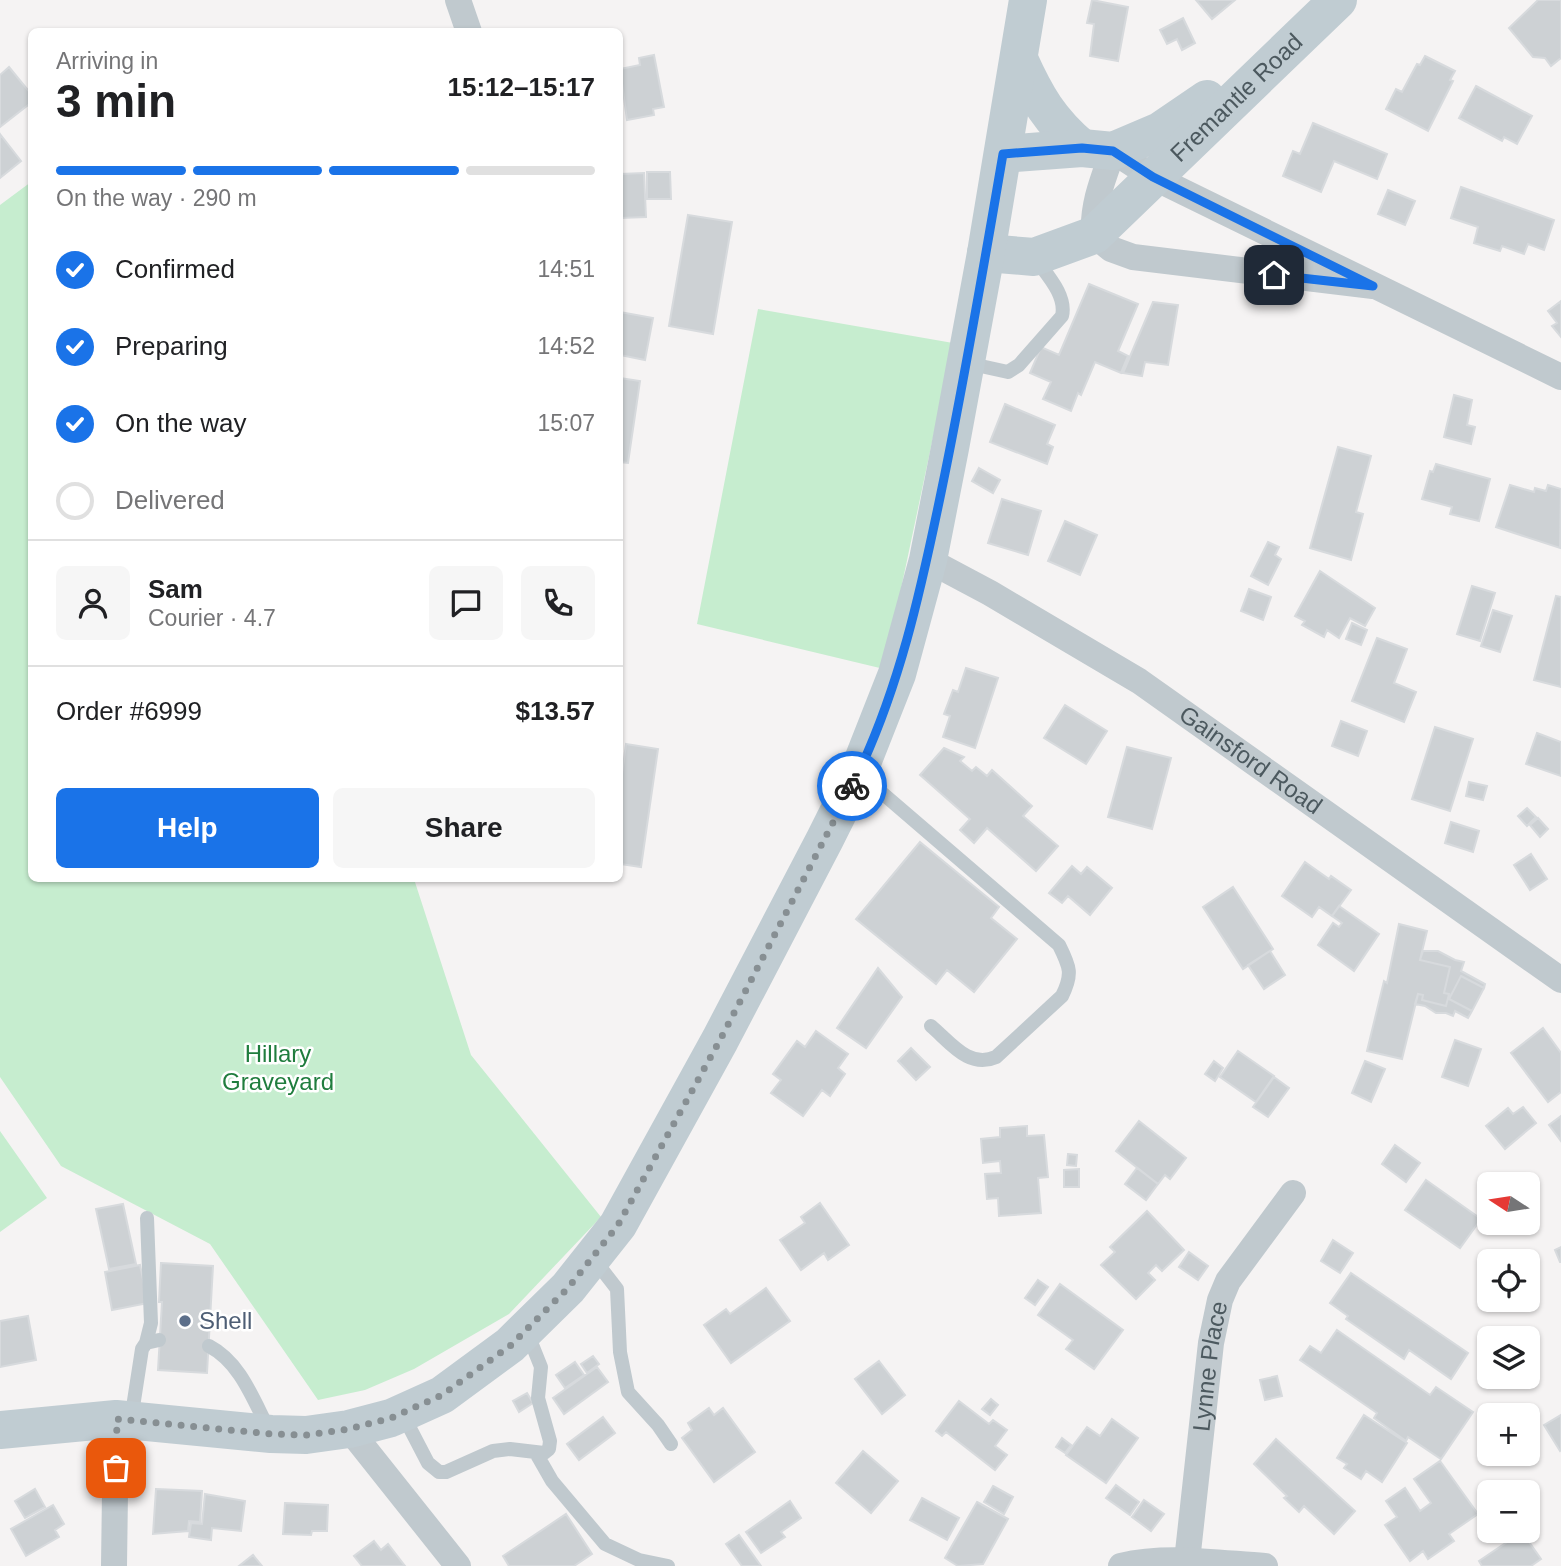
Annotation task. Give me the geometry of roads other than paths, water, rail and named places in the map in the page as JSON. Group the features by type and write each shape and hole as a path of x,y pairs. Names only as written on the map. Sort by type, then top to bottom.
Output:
{"main road":[{"path":"0,1430 124,1419 306,1435 349,1429 401,1413 442,1395 527,1331 568,1288 618,1225 653,1164 859,773 897,674 928,560 986,253 1028,0"},
{"name":"Fremantle Road","path":"1003,154 1097,149 1141,140 1184,117 1327,9"},
{"name":"Fremantle Road","path":"1094,235 1327,9"},
{"path":"1019,59 1035,95 1062,131 1097,149"},
{"path":"986,253 1034,257 1094,235"}],"street":[{"path":"458,0 468,28"},
{"path":"1373,286 1133,257 1111,249 1094,235 1097,149 1561,377"},
{"name":"Gainsford Road","path":"928,560 990,593 1139,681 1561,980"},
{"name":"Lynne Place","path":"1187,1561 1214,1318 1228,1281 1293,1193"},
{"path":"114,1566 124,1419"},
{"path":"349,1429 458,1566"},
{"path":"1121,1566 1137,1562 1187,1561 1265,1566"}],"lane":[{"path":"966,363 1008,372 1027,356 1062,316 1060,296 1034,257"},
{"path":"859,773 1059,945 1070,967 1068,984 1062,996 996,1057 980,1061 970,1059 931,1026"},
{"path":"124,1419 142,1349 153,1341 147,1217"},
{"path":"592,1257 617,1289 620,1352 628,1392 671,1444"},
{"path":"401,1413 428,1462 439,1472 446,1472 493,1451 510,1449 544,1453 549,1448 550,1441 538,1398 541,1367 527,1331"},
{"path":"209,1346 220,1351 232,1363 271,1434"},
{"path":"536,1453 552,1480 605,1544 639,1560 668,1566"}],"place":[{"name":"Shell","path":"185,1321"}],"park label":[{"name":"Hillary Graveyard","path":"278,1068"}]}
